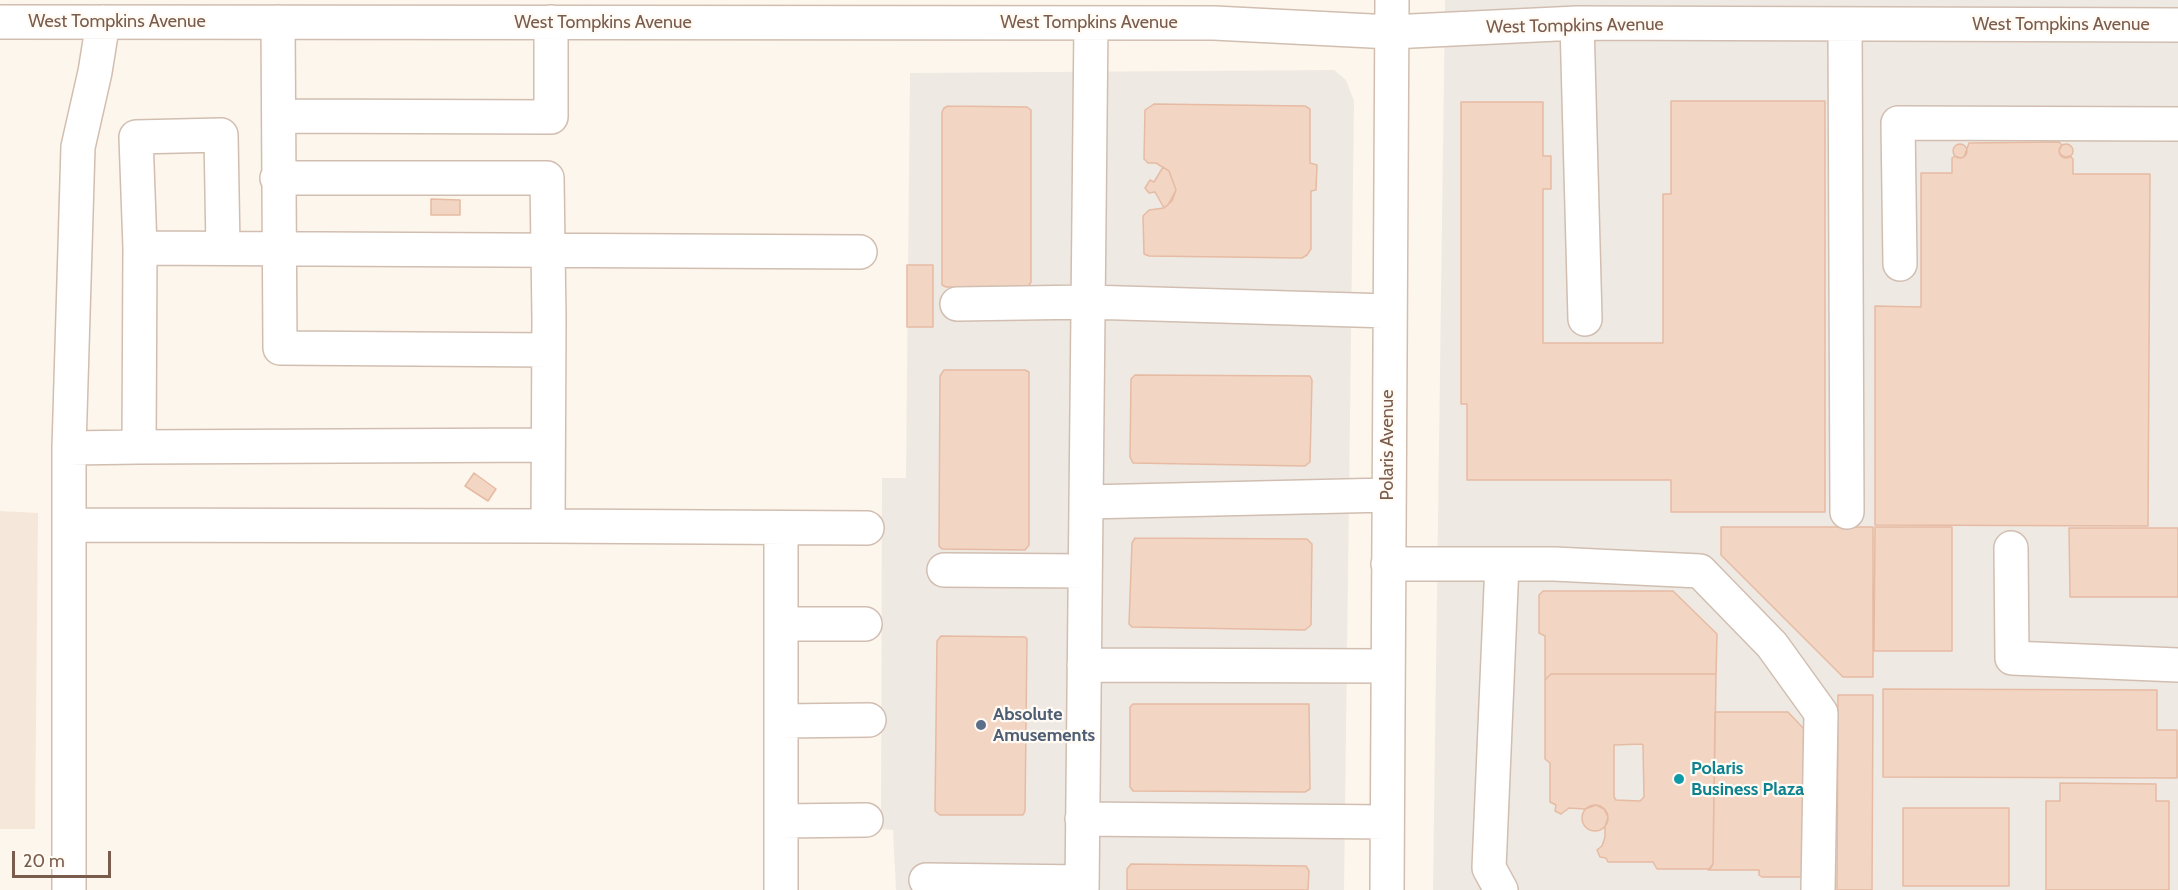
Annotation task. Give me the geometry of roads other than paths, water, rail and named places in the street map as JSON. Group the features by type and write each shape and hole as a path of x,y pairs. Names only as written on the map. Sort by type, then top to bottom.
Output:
{"street":[{"name":"West Tompkins Avenue","path":"0,22 103,22 258,15 551,22 917,11 1091,23 1214,23 1392,16 1577,23 2178,25"},
{"path":"258,15 279,116 277,178 280,348 549,350"},
{"name":"Polaris Avenue","path":"1387,890 1392,16"},
{"path":"69,890 69,448 78,147 95,72 103,22"},
{"path":"279,116 551,117 551,22"},
{"path":"926,880 1082,886 1091,23"},
{"path":"1577,23 1585,319"},
{"path":"1845,24 1847,512"},
{"path":"1900,264 1898,123 2178,124"},
{"path":"139,447 140,248 136,138 220,135 223,248"},
{"path":"277,178 547,178 549,526"},
{"path":"140,248 860,252"},
{"path":"957,304 1088,302 1389,311"},
{"path":"69,448 549,445"},
{"path":"1086,502 1388,495"},
{"path":"69,525 867,528"},
{"path":"781,528 781,890"},
{"path":"2011,548 2012,658 2178,665"},
{"path":"1388,564 1554,564 1700,571 1764,637 1821,712 1818,890"},
{"path":"1501,890 1489,868 1502,564"},
{"path":"944,570 1085,571"},
{"path":"781,624 865,624"},
{"path":"1084,664 1387,666"},
{"path":"781,721 869,720"},
{"path":"1082,819 1387,822"},
{"path":"781,821 866,820"}],"place":[{"name":"Absolute Amusements","path":"981,725"},
{"name":"Polaris Business Plaza","path":"1679,779"}]}
